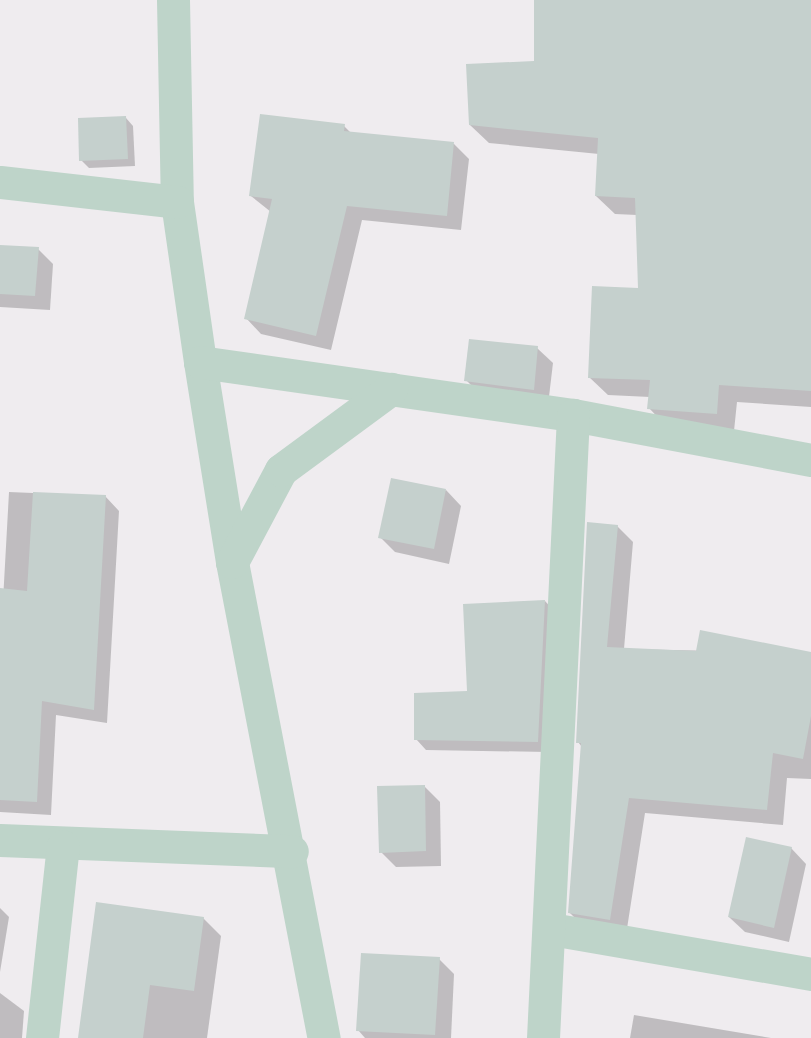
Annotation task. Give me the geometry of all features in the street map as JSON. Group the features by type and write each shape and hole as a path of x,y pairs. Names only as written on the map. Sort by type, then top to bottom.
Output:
{"street":[{"path":"174,0 177,202 200,362 232,562 292,851 324,1038"},
{"path":"0,182 177,202"},
{"path":"200,362 573,415 811,460"},
{"path":"232,562 281,470 392,389"},
{"path":"543,1038 551,928 573,415"},
{"path":"0,840 63,846 292,851"},
{"path":"42,1038 63,846"},
{"path":"551,928 811,974"}],"building":[{"path":"534,0 811,0 811,391 719,385 717,414 647,409 650,380 588,378 592,286 638,288 635,198 595,196 598,138 469,125 466,64 534,61"},
{"path":"260,114 345,124 344,131 454,142 447,216 347,206 316,336 244,319 272,199 249,196"},
{"path":"126,116 128,159 79,161 78,118"},
{"path":"0,245 39,247 35,296 0,294"},
{"path":"469,339 538,346 534,390 464,381"},
{"path":"391,478 446,489 434,549 378,538"},
{"path":"33,492 106,495 94,710 42,701 37,802 0,800 0,588 27,591"},
{"path":"587,522 618,525 607,647 696,651 700,630 811,652 811,716 803,759 773,753 767,810 629,798 610,920 568,913 581,743 576,743"},
{"path":"545,600 538,742 414,740 414,693 467,691 463,604"},
{"path":"425,785 426,851 379,853 377,786"},
{"path":"746,837 792,847 774,928 728,917"},
{"path":"96,902 204,917 194,991 150,985 143,1038 78,1038"},
{"path":"361,953 440,957 435,1035 356,1031"}]}
